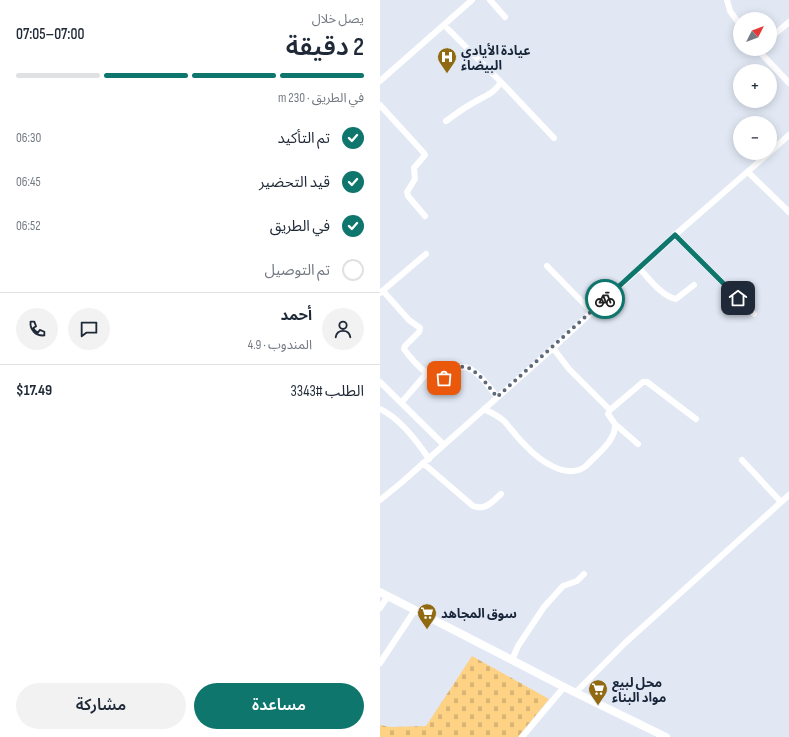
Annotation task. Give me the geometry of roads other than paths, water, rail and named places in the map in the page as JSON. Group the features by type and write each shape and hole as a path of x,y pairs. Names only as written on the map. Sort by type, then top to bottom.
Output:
{"main road":[{"path":"384,594 575,693 666,737"}],"street":[{"path":"380,81 472,0"},
{"path":"490,0 505,17"},
{"path":"727,0 730,11 733,15"},
{"path":"777,32 789,22"},
{"path":"444,25 554,138"},
{"path":"764,56 789,83"},
{"path":"446,121 472,103 490,95 496,90 501,82"},
{"path":"380,105 423,152 424,155 414,168 415,179 407,192 408,196 425,216"},
{"path":"777,146 789,135"},
{"path":"380,500 424,463 553,348 675,235 762,160"},
{"path":"748,172 789,212"},
{"path":"675,235 754,314"},
{"path":"426,254 381,292 409,320 420,328 419,332 405,346 404,350 426,374 438,378 448,377 459,368 469,368 482,378 497,397"},
{"path":"547,266 592,312"},
{"path":"639,268 666,295 672,298 676,299 694,285"},
{"path":"553,348 569,369 610,410"},
{"path":"401,403 426,374"},
{"path":"380,382 444,445"},
{"path":"638,444 608,416 610,410 644,382 647,382 696,419"},
{"path":"380,409 394,418 429,458"},
{"path":"484,409 501,418 526,447 551,465 575,471 586,466 611,439 616,431 616,424"},
{"path":"742,460 781,502"},
{"path":"424,463 473,506 482,508 487,506 501,494"},
{"path":"575,693 625,643 789,495"},
{"path":"512,660 518,646 544,607 563,586 577,581 584,574"},
{"path":"380,608 384,594"},
{"path":"380,663 415,610"},
{"path":"522,737 564,687"}],"place":[{"name":"عيادة الأيادي البيضاء","path":"447,74"},
{"name":"سوق المجاهد","path":"427,630"},
{"name":"محل لبيع مواد البناء","path":"598,706"}]}
